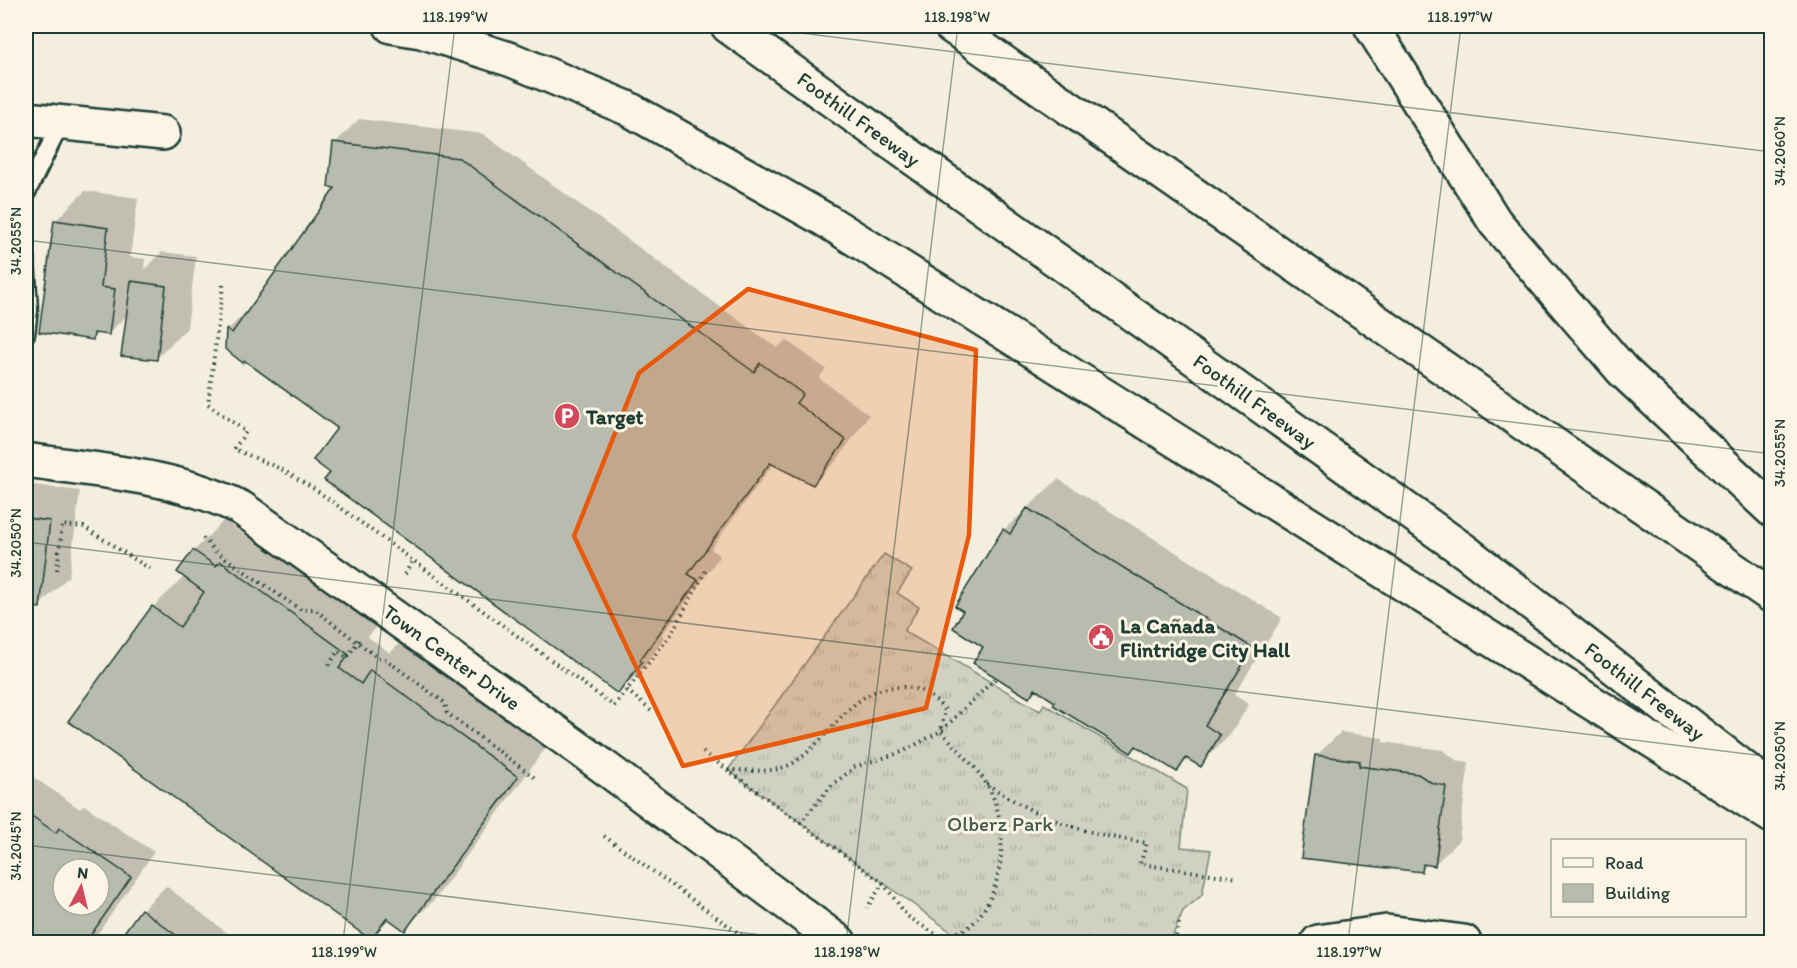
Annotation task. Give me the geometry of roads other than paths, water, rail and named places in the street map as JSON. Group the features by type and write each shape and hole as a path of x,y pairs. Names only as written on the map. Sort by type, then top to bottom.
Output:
{"main road":[{"path":"391,26 421,31 512,60 627,108 826,221 1772,816"},
{"name":"Foothill Freeway","path":"728,26 1466,552 1772,790"},
{"path":"951,26 1772,596"},
{"path":"1371,26 1495,222 1623,371 1772,510"},
{"path":"26,119 163,133"},
{"name":"Town Center Drive","path":"26,460 177,482 212,493 242,508 573,745 839,942"},
{"path":"1318,942 1387,932 1464,942"}],"lane":[{"path":"26,194 62,123"},
{"path":"26,259 29,310 26,334"}],"place":[{"name":"Target","path":"567,416"},
{"name":"La Cañada Flintridge City Hall","path":"1101,637"}],"park label":[{"name":"Olberz Park","path":"1000,823"}]}
